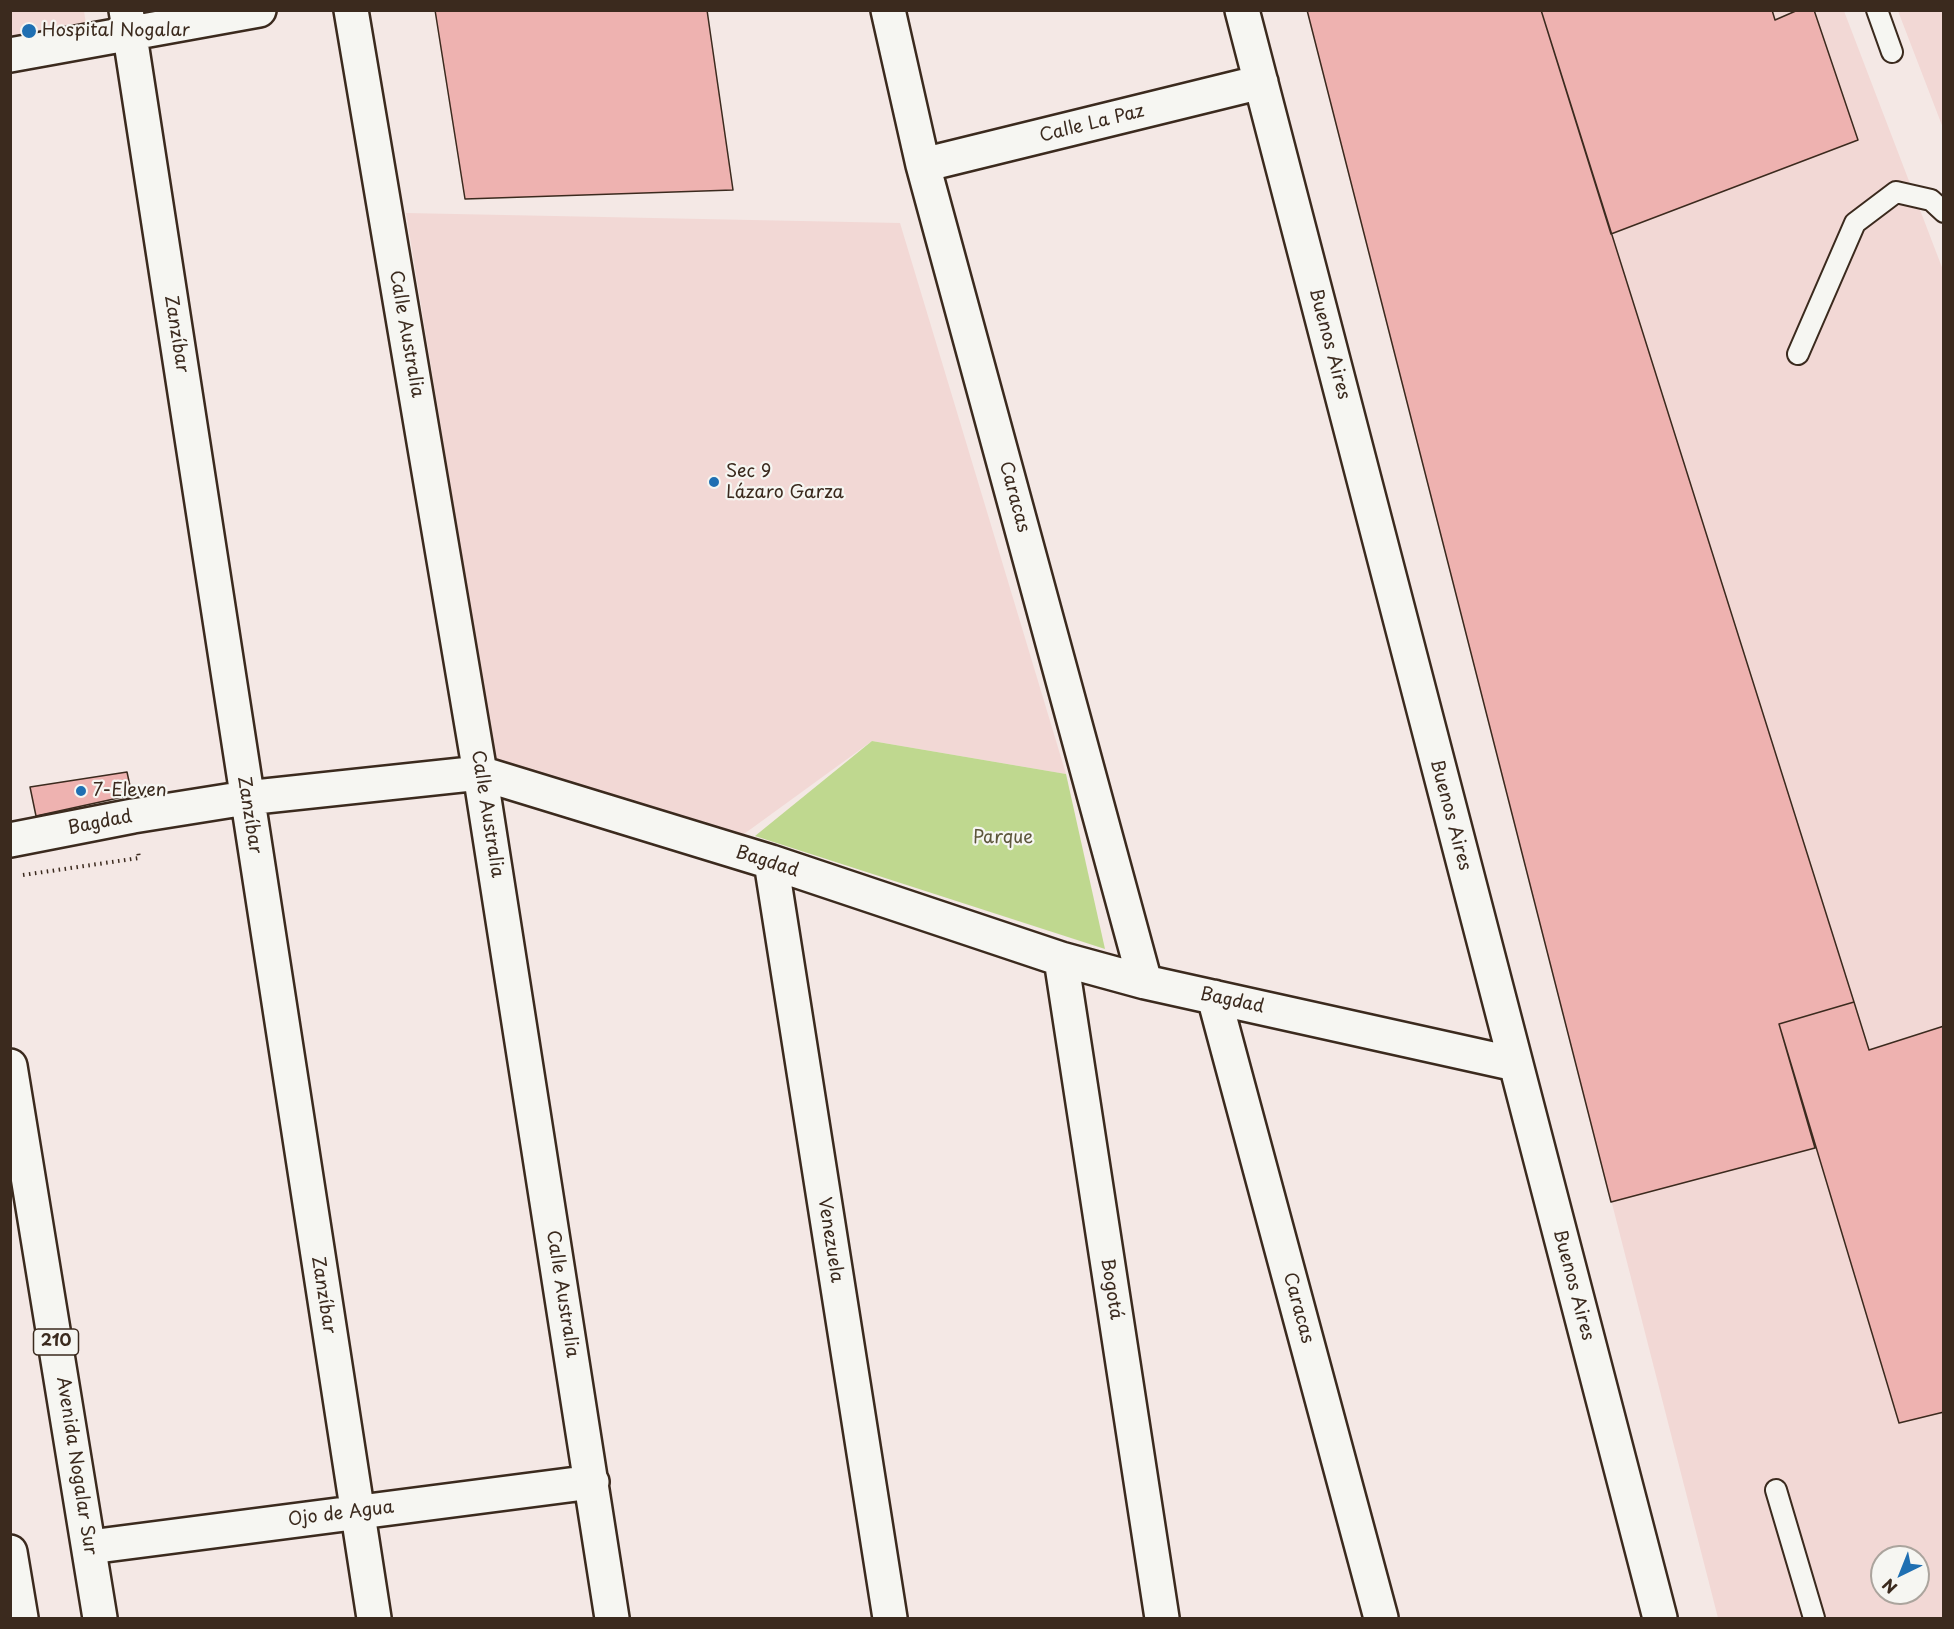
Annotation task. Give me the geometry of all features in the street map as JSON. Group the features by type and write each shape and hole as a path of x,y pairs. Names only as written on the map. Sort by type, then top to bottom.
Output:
{"main road":[{"path":"10,55 128,21 259,10"},
{"name":"Calle Australia","path":"351,10 480,773 612,1618"},
{"name":"Caracas","path":"888,10 923,165 1145,982"},
{"name":"Buenos Aires","path":"1242,10 1660,1618"},
{"name":"Zanzíbar","path":"128,21 374,1618"},
{"name":"Calle La Paz","path":"923,165 1261,82"},
{"name":"Bagdad","path":"10,840 133,816 246,798 480,773 771,862 1061,959 1145,982 1515,1064"},
{"name":"Venezuela","path":"771,862 890,1618"},
{"name":"Bogotá","path":"1061,959 1162,1618"},
{"name":"Caracas","path":"1214,997 1381,1618"},
{"name":"Avenida Nogalar Sur","path":"10,1066 100,1618"},
{"name":"Ojo de Agua","path":"90,1547 592,1482"},
{"path":"11,1558 21,1618"}],"lane":[{"path":"1877,10 1892,52"},
{"path":"1798,354 1855,223 1896,192 1931,200 1944,212"},
{"path":"1776,1490 1814,1618"}],"path":[{"path":"21,876 139,858"}],"shaded area":[{"name":"Hospital Nogalar","path":"11,11 84,11 86,24 11,39"},
{"path":"1307,11 1844,11 1943,270 1943,1618 1718,1618"},
{"path":"1898,11 1943,11 1943,128"},
{"name":"Sec 9 Lázaro Garza","path":"406,213 900,223 1066,774 872,741 744,834 495,759"}],"green space":[{"name":"Parque","path":"872,741 1066,774 1105,949 755,836"}],"building":[{"path":"435,10 707,10 733,190 465,199"},
{"path":"1307,10 1541,10 1854,1002 1779,1024 1815,1148 1611,1202"},
{"path":"1541,10 1772,10 1775,20 1798,10 1814,10 1858,140 1611,234"},
{"name":"7-Eleven","path":"127,772 132,795 36,816 30,787"},
{"path":"1854,1002 1869,1050 1944,1026 1944,1412 1899,1423 1779,1024"}],"place":[{"name":"Hospital Nogalar","path":"29,31"},
{"name":"Sec 9 Lázaro Garza","path":"714,482"},
{"name":"7-Eleven","path":"81,791"}]}
